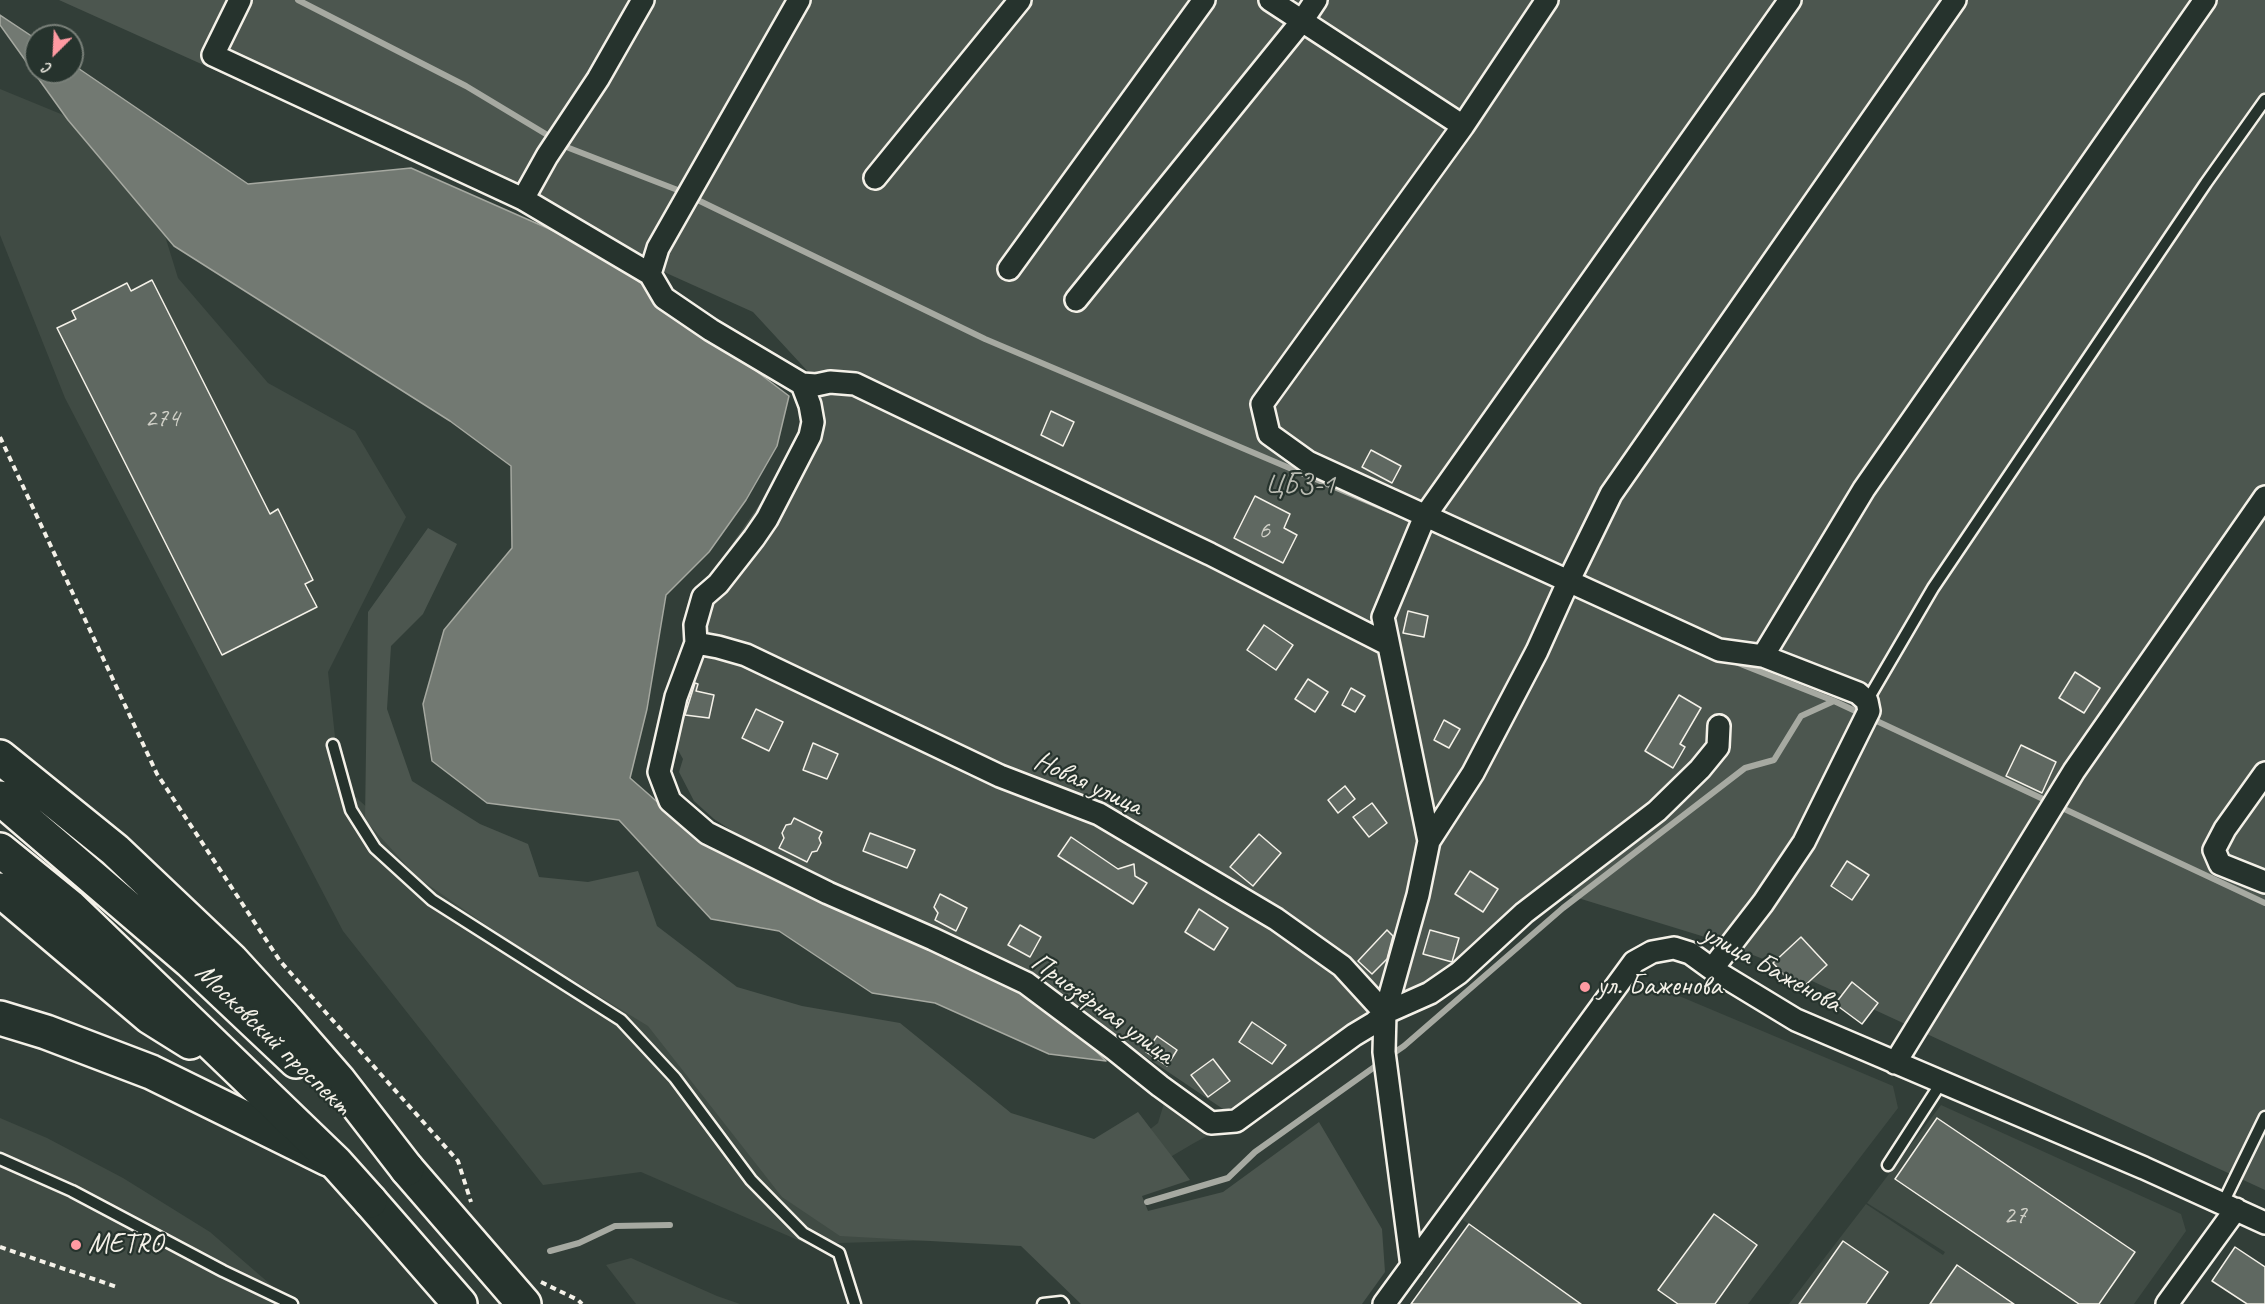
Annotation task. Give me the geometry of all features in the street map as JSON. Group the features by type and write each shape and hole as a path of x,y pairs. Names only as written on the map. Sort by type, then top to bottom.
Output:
{"main road":[{"path":"0,757 115,850 231,960 339,1081 406,1169"},
{"name":"Московский проспект","path":"0,798 190,961 530,1292"},
{"name":"Московский проспект","path":"0,850 69,906 336,1163 460,1304"},
{"path":"0,890 150,1017 249,1078"},
{"path":"0,1018 57,1036 151,1071 336,1163"}],"street":[{"path":"240,0 213,55 523,200 650,274 664,298 711,330 802,384 816,385 830,382 855,384 1210,554 1387,644"},
{"path":"523,200 547,156 598,79 643,0"},
{"path":"650,274 658,248 799,0"},
{"path":"875,178 1020,0"},
{"path":"1010,269 1204,0"},
{"path":"1270,0 1463,126"},
{"path":"1076,300 1317,0"},
{"path":"1547,0 1463,126 1262,404 1269,434 1308,462 1719,650 1763,656 1858,693 1867,701 1869,711 1804,842 1763,903 1712,969"},
{"path":"1429,841 1383,617 1425,516 1790,0"},
{"path":"1412,1266 1384,1052 1385,1013 1418,895 1429,841 1473,773 1537,651 1611,494 1955,0"},
{"path":"1763,656 1864,489 2205,0"},
{"path":"696,643 695,625 703,597 718,584 761,529 810,436 813,422 810,405 802,384"},
{"path":"1895,1063 2074,771 2265,497"},
{"name":"Новая улица","path":"696,643 746,655 1000,776 1099,814 1276,920 1342,966 1385,1013"},
{"name":"Приозёрная улица","path":"696,643 676,697 659,772 670,801 707,833 828,893 1026,983 1211,1123 1236,1121 1385,1013 1430,993 1459,973 1524,912 1657,811 1700,769 1718,747 1719,726"},
{"path":"2265,773 2225,829 2214,850 2220,864 2265,882"},
{"name":"улица Баженова","path":"1384,1304 1634,962 1652,952 1674,948 1690,953 1796,1020 2144,1167 2265,1223"},
{"path":"2167,1304 2229,1206"}],"lane":[{"path":"1867,701 1933,588 2265,100"},
{"path":"333,745 351,810 375,848 432,900 621,1020 675,1078 751,1180 803,1233 839,1253 855,1304"},
{"path":"1888,1165 1941,1083"},
{"path":"2229,1206 2265,1117"},
{"path":"0,1159 72,1191 292,1304"},
{"path":"1043,1304 1061,1302 1063,1304"}],"path":[{"path":"0,437 157,774 280,961 458,1161 471,1202 478,1210"},
{"path":"0,1247 117,1287"},
{"path":"530,1292 578,1300 582,1304"}],"shaded area":[{"path":"0,15 24,31 24,59 0,25"},
{"path":"84,72 248,184 411,168 597,250 789,396 777,446 746,500 709,552 666,595 647,709 630,778 687,828 1035,992 1106,1061 1049,1054 935,1003 872,993 779,931 711,919 619,820 487,803 432,761 423,704 444,630 512,548 511,466 450,421 174,246 68,120 42,84 84,84"},
{"path":"0,89 168,158 157,210 178,278 268,383 355,431 406,517 328,672 340,783 432,866 1113,1159 1158,1123 1169,1087 1224,1127 1035,1237 807,1244 641,1172 543,1185 343,931 65,398 0,235"},
{"path":"1634,977 1893,1086 1898,1108 1748,1304 1575,1304 1459,1217"},
{"path":"1941,1105 2181,1214 2186,1231 2134,1304 1789,1304 1866,1204 1943,1255 1945,1252 1867,1203"},
{"path":"0,1118 47,1138 123,1178 210,1232 293,1304 0,1304"},
{"path":"631,1258 740,1304 636,1304 606,1265"}],"green space":[{"name":"ЦБЗ-1","path":"59,0 2265,0 2265,1190 1773,963 1718,941 1565,894 1385,1013 1226,1111 1017,970 922,922 815,877 763,851 714,819 694,801 679,772 683,759 665,727 690,605 773,485 824,389 753,312"},
{"path":"428,528 457,544 423,614 391,646 387,709 412,781 480,824 528,844 539,877 588,882 638,871 657,926 737,987 802,1006 900,1023 1011,1113 1094,1139 1138,1112 1190,1180 1142,1196 1148,1211 1223,1192 1319,1122 1382,1229 1385,1272 1362,1304 1081,1304 1021,1246 840,1236 782,1197 648,1026 512,943 417,877 365,820 368,612"}],"building":[{"path":"152,280 270,514 278,509 313,580 305,584 317,607 222,655 57,328 76,319 72,311 127,283 131,291"},
{"path":"1051,411 1074,422 1063,446 1041,435"},
{"path":"1371,450 1401,466 1392,483 1362,467"},
{"path":"1255,496 1290,514 1284,528 1297,535 1283,563 1234,538"},
{"path":"1408,611 1428,616 1424,637 1403,633"},
{"path":"1264,625 1293,645 1276,670 1247,650"},
{"path":"2075,672 2100,688 2084,713 2059,698"},
{"path":"1308,679 1328,692 1315,712 1295,699"},
{"path":"695,683 698,684 696,691 714,695 709,718 685,715"},
{"path":"1351,688 1365,696 1355,712 1342,705"},
{"path":"1679,695 1701,708 1680,744 1685,747 1673,768 1645,751"},
{"path":"756,709 783,722 769,751 742,738"},
{"path":"1444,720 1460,729 1449,748 1434,740"},
{"path":"813,743 838,754 827,779 803,770"},
{"path":"2021,745 2056,762 2042,793 2006,776"},
{"path":"1345,786 1355,799 1338,813 1328,800"},
{"path":"1372,803 1387,823 1369,837 1353,817"},
{"path":"794,818 822,832 819,838 821,843 817,851 812,852 807,862 779,848 784,838 782,833 786,825 791,824"},
{"path":"870,833 915,850 907,868 863,851"},
{"path":"1259,834 1281,853 1253,886 1230,867"},
{"path":"1071,837 1118,869 1134,864 1135,876 1147,883 1133,904 1058,856"},
{"path":"1847,861 1869,875 1852,900 1831,886"},
{"path":"1470,871 1498,889 1483,912 1455,894"},
{"path":"940,894 967,908 956,931 935,920 938,913 934,907"},
{"path":"1199,909 1228,928 1214,950 1185,932"},
{"path":"1020,925 1041,937 1030,957 1008,945"},
{"path":"1387,930 1393,936 1387,959 1372,974 1358,961"},
{"path":"1430,930 1459,938 1452,962 1423,954"},
{"path":"1801,937 1827,965 1799,991 1773,963"},
{"path":"1852,982 1878,1003 1862,1024 1835,1004"},
{"path":"1252,1022 1286,1045 1272,1064 1239,1042"},
{"path":"1157,1036 1177,1050 1167,1066 1146,1052"},
{"path":"1213,1059 1230,1081 1208,1097 1191,1075"},
{"path":"1937,1118 2135,1252 2099,1304 2079,1304 1895,1179"},
{"path":"1714,1214 1757,1245 1715,1304 1678,1304 1658,1290"},
{"path":"1469,1224 1581,1304 1411,1304"},
{"path":"1843,1241 1888,1272 1866,1304 1799,1304"},
{"path":"2235,1247 2265,1267 2265,1304 2247,1304 2212,1281"},
{"path":"1957,1265 2014,1304 1930,1304"}],"waterway":[{"path":"298,0 466,86 569,148 675,189 985,339 1391,511"},
{"path":"1733,661 1834,701 2265,903"},
{"path":"1388,1057 1404,1046 1563,908 1745,768 1774,760 1801,716 1834,701"},
{"path":"1147,1202 1228,1178 1255,1152 1380,1063"},
{"path":"550,1251 579,1243 615,1226 670,1225"}],"place":[{"name":"ул. Баженова","path":"1585,987"},
{"name":"METRO","path":"76,1245"}]}
